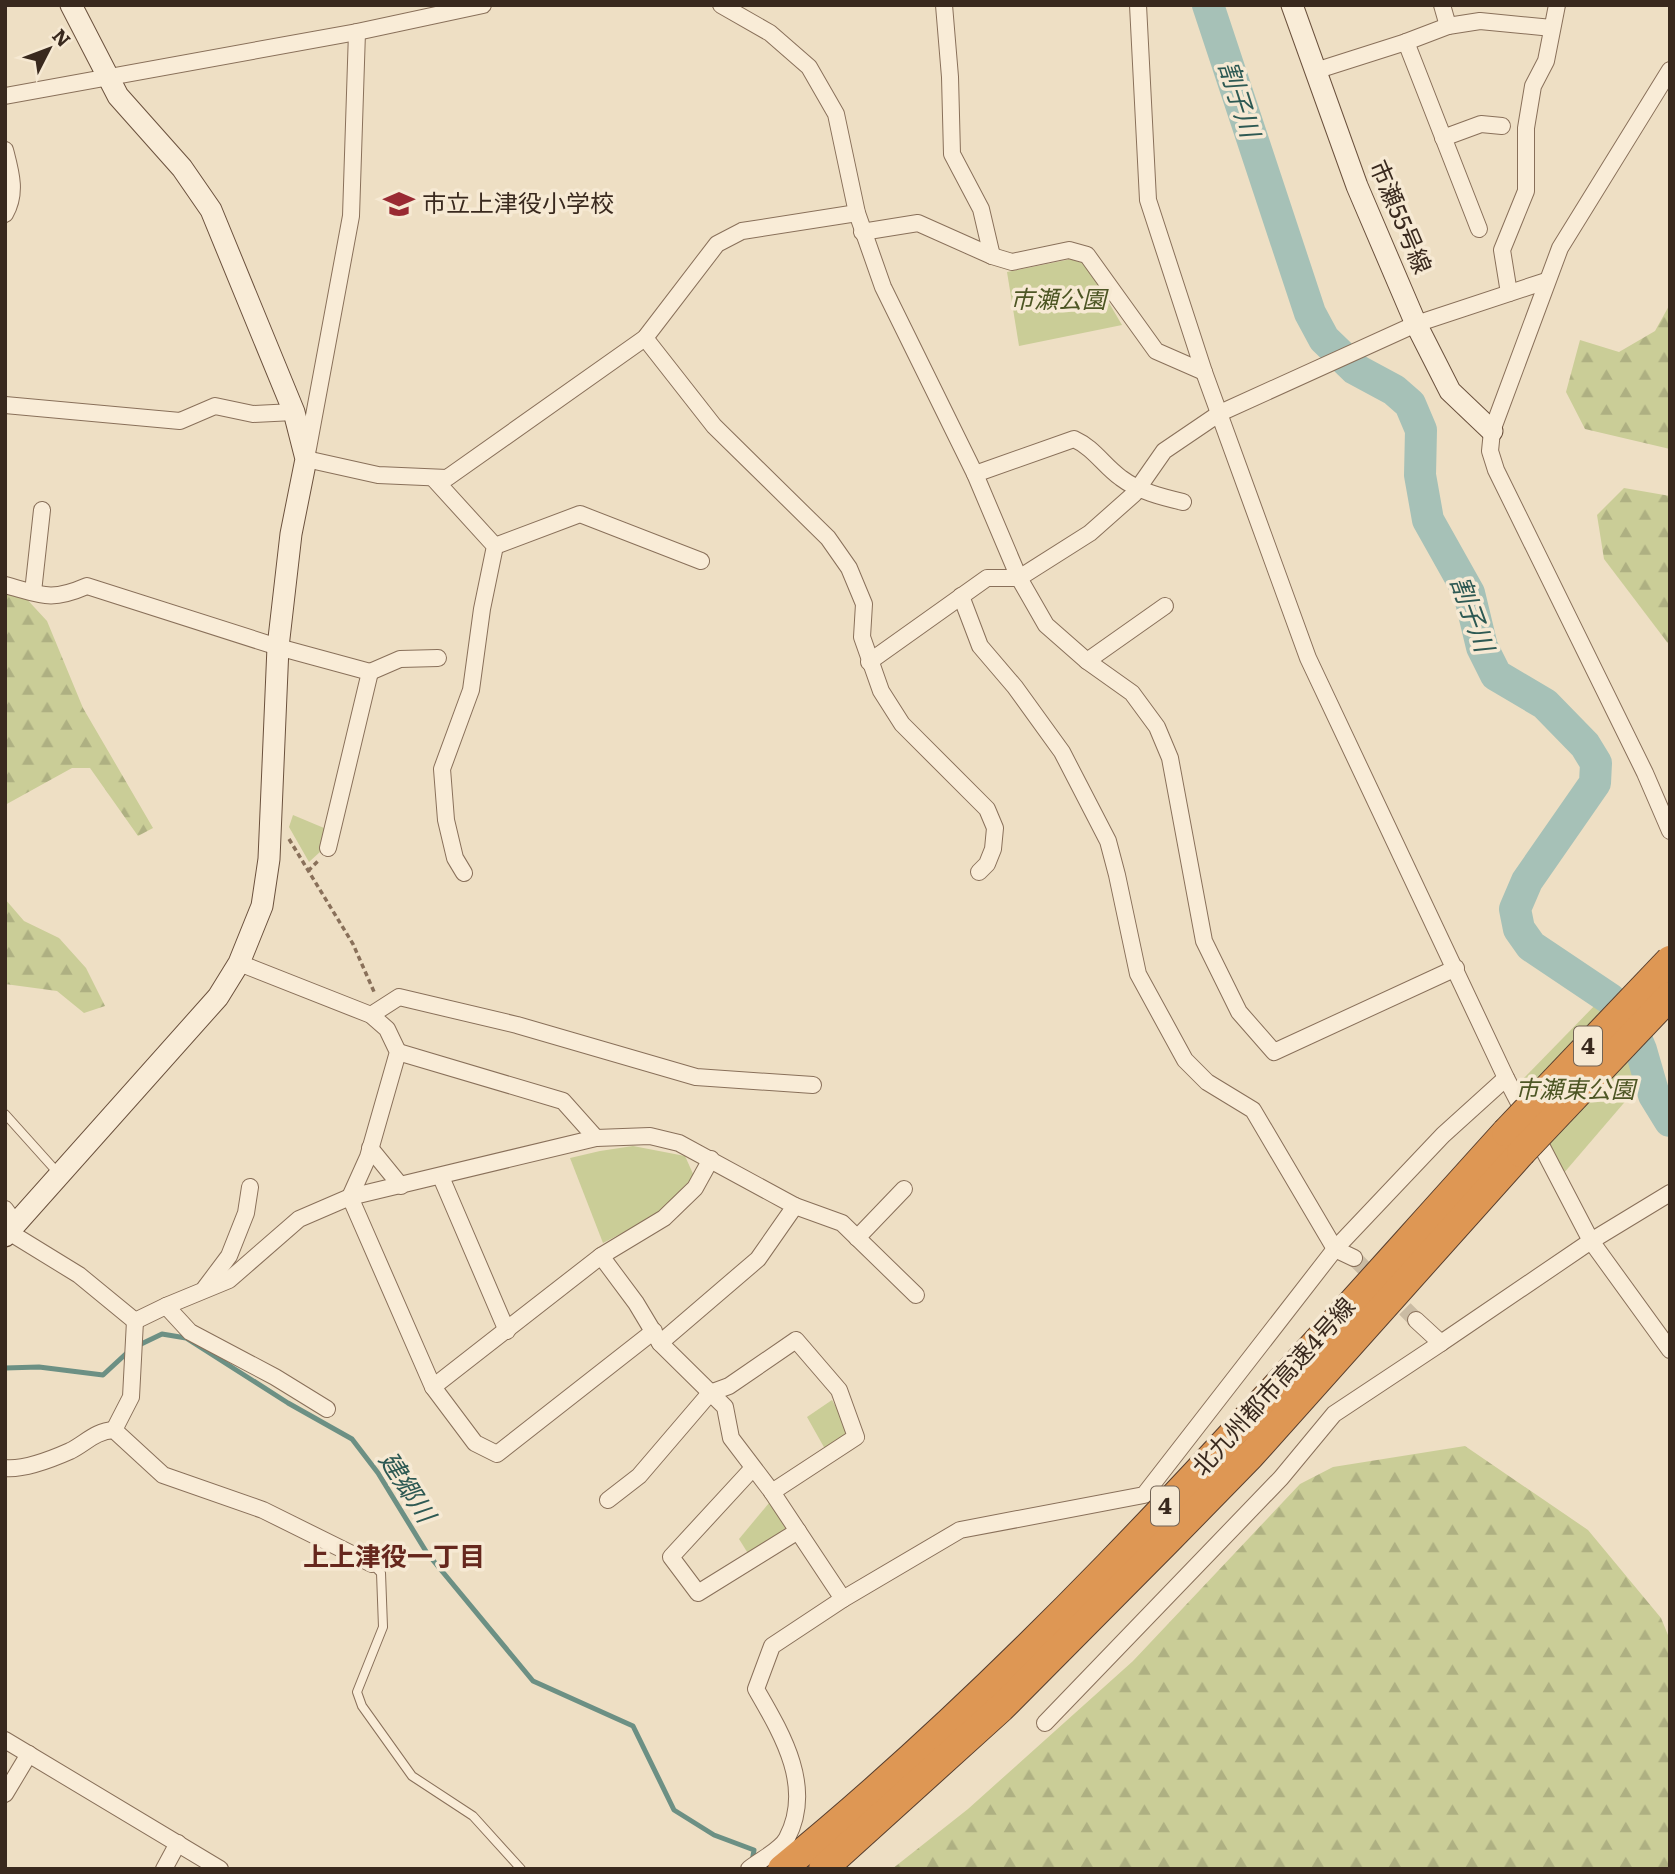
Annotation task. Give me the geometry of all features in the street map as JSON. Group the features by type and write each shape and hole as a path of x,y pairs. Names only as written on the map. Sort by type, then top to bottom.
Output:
{"highway":[{"name":"北九州都市高速4号線","path":"792,1862 981,1690 1153,1519 1513,1142 1670,960"},
{"name":"北九州都市高速4号線","path":"1513,1142 1670,996"}],"street":[{"path":"71,5 118,96 182,168 211,209 294,412 306,459"},
{"path":"5,96 357,32 483,5"},
{"path":"721,5 770,33 809,67 836,114 857,214 883,287 975,474 1019,578 1046,625 1087,661 1132,693 1157,727 1170,758 1204,941 1239,1012 1273,1052 1456,968"},
{"path":"944,5 953,153 981,209 992,256"},
{"path":"1138,5 1148,200 1204,372 1308,658 1506,1078 1591,1241 1670,1350"},
{"name":"市瀬55号線","path":"1292,5 1357,186 1416,324 1450,391 1492,431"},
{"path":"1442,5 1448,26"},
{"path":"1509,293 1502,250 1526,191 1526,128 1533,86 1546,61 1557,5"},
{"path":"1315,71 1448,26 1480,21 1552,28"},
{"path":"135,1325 79,1275 9,1225 61,1175 218,997 239,964 262,906 269,859 278,647 291,534 351,216 357,32"},
{"path":"1406,42 1479,229"},
{"path":"1670,70 1560,248 1492,431 1490,451 1496,470 1645,773 1670,831"},
{"path":"1443,138 1481,124 1502,125"},
{"path":"5,150 13,181 11,204 5,214"},
{"path":"306,459 379,475 447,478 645,338 717,244 742,231 857,214"},
{"path":"863,232 918,223 992,256 1012,262 1069,250 1087,255 1157,351 1204,372"},
{"path":"869,662 987,578 1019,578 1090,533 1139,487 1164,451 1220,413 1416,324 1546,281"},
{"path":"645,338 714,426 828,538 849,568 863,604 862,637 881,691 902,724 986,809 995,828 993,849 987,864 979,872"},
{"path":"5,405 180,421 215,406 253,414 294,412"},
{"path":"975,474 1074,439 1086,444 1121,479 1155,495 1183,502"},
{"path":"434,479 495,546"},
{"path":"33,592 41,510"},
{"path":"495,546 580,514 701,561"},
{"path":"464,873 455,858 446,820 442,769 471,691 482,609 495,546"},
{"path":"5,585 49,596 63,596 87,586 278,647 370,672 400,659 438,659"},
{"path":"961,596 980,646 1062,752 1108,841 1138,974 1185,1060 1207,1082 1253,1110 1335,1249 1354,1258"},
{"path":"1087,661 1166,606"},
{"path":"328,848 370,672"},
{"path":"239,964 376,1011 387,1029 397,1052 370,1149 350,1197 433,1387 475,1443 497,1454 758,1259 795,1206"},
{"path":"376,1011 399,997 517,1025 696,1077 813,1085"},
{"path":"397,1052 563,1101 596,1139"},
{"path":"749,1869 792,1862 786,1840 797,1809 797,1776 779,1728 757,1689 772,1646 844,1599 960,1530 1144,1494 1335,1249 1443,1135 1506,1078"},
{"path":"135,1325 166,1306 229,1280 299,1219 350,1197 596,1139 631,1135 650,1136 679,1143 795,1206 842,1223 916,1295"},
{"path":"370,1149 401,1185"},
{"path":"433,1387 601,1256 664,1218 695,1188 711,1159"},
{"path":"441,1177 508,1331"},
{"path":"204,1290 229,1256 246,1213 250,1188"},
{"path":"858,1238 904,1189"},
{"path":"1045,1723 1280,1478 1334,1413 1591,1241 1670,1192"},
{"path":"601,1256 657,1337 725,1407 731,1438 772,1492 844,1599"},
{"path":"166,1306 190,1332 275,1377 327,1409"},
{"path":"1416,1320 1441,1343"},
{"path":"114,1430 131,1397 135,1325"},
{"path":"608,1500 639,1476 710,1393 729,1386 796,1339 839,1390 856,1437 772,1492"},
{"path":"5,1468 16,1469 70,1451 102,1430 114,1430 163,1475 262,1510 372,1564"},
{"path":"753,1468 671,1557 698,1592 798,1531"},
{"path":"5,1740 220,1869"},
{"path":"5,1794 29,1754"},
{"path":"164,1869 177,1843"}],"lane":[{"path":"5,1114 61,1175"},
{"path":"372,1564 381,1573 383,1627 357,1692 362,1706 412,1776 473,1816 521,1869"}],"path":[{"path":"270,807 353,944 376,1011"}],"green space":[{"name":"市瀬公園","path":"1071,259 1086,264 1122,325 1019,346 1007,272"},
{"path":"1670,304 1670,449 1585,429 1566,392 1580,340 1619,352 1655,331"},
{"path":"1624,488 1670,496 1670,646 1604,559 1597,515"},
{"path":"5,591 23,595 47,621 83,708 153,828 138,836 90,768 72,768 5,805"},
{"path":"293,815 324,828 321,851 309,862 289,827"},
{"path":"5,899 24,921 59,938 86,968 105,1006 84,1013 57,991 5,984"},
{"name":"市瀬東公園","path":"1602,998 1628,1038 1641,1083 1563,1174 1519,1083"},
{"path":"633,1146 685,1156 694,1176 657,1215 603,1243 570,1158"},
{"path":"832,1400 848,1428 845,1439 825,1449 807,1417"},
{"path":"1465,1446 1588,1530 1661,1618 1670,1640 1670,1869 892,1869 968,1809 1133,1661 1300,1484 1333,1467"},
{"path":"769,1503 787,1526 785,1533 749,1555 739,1539"}],"waterway":[{"name":"割子川","path":"1208,5 1310,313 1324,339 1355,369 1394,390 1410,404 1421,430 1420,475 1428,520 1469,593 1482,647 1496,675 1545,704 1585,745 1596,763 1595,783 1527,881 1515,909 1519,929 1531,946 1610,999 1628,1019 1641,1050 1654,1095 1670,1121"},
{"name":"建郷川","path":"137,1346 162,1334 186,1338 288,1403 352,1439 378,1473 427,1553 533,1681 633,1726 674,1810 714,1835 754,1850 752,1862"},
{"name":"建郷川","path":"5,1368 39,1367 103,1375 129,1351"}],"tunnel":[{"path":"1354,1258 1416,1320"}],"place":[{"name":"市立上津役小学校","path":"399,204"}],"district":[{"name":"上上津役一丁目","path":"394,1557"}]}
